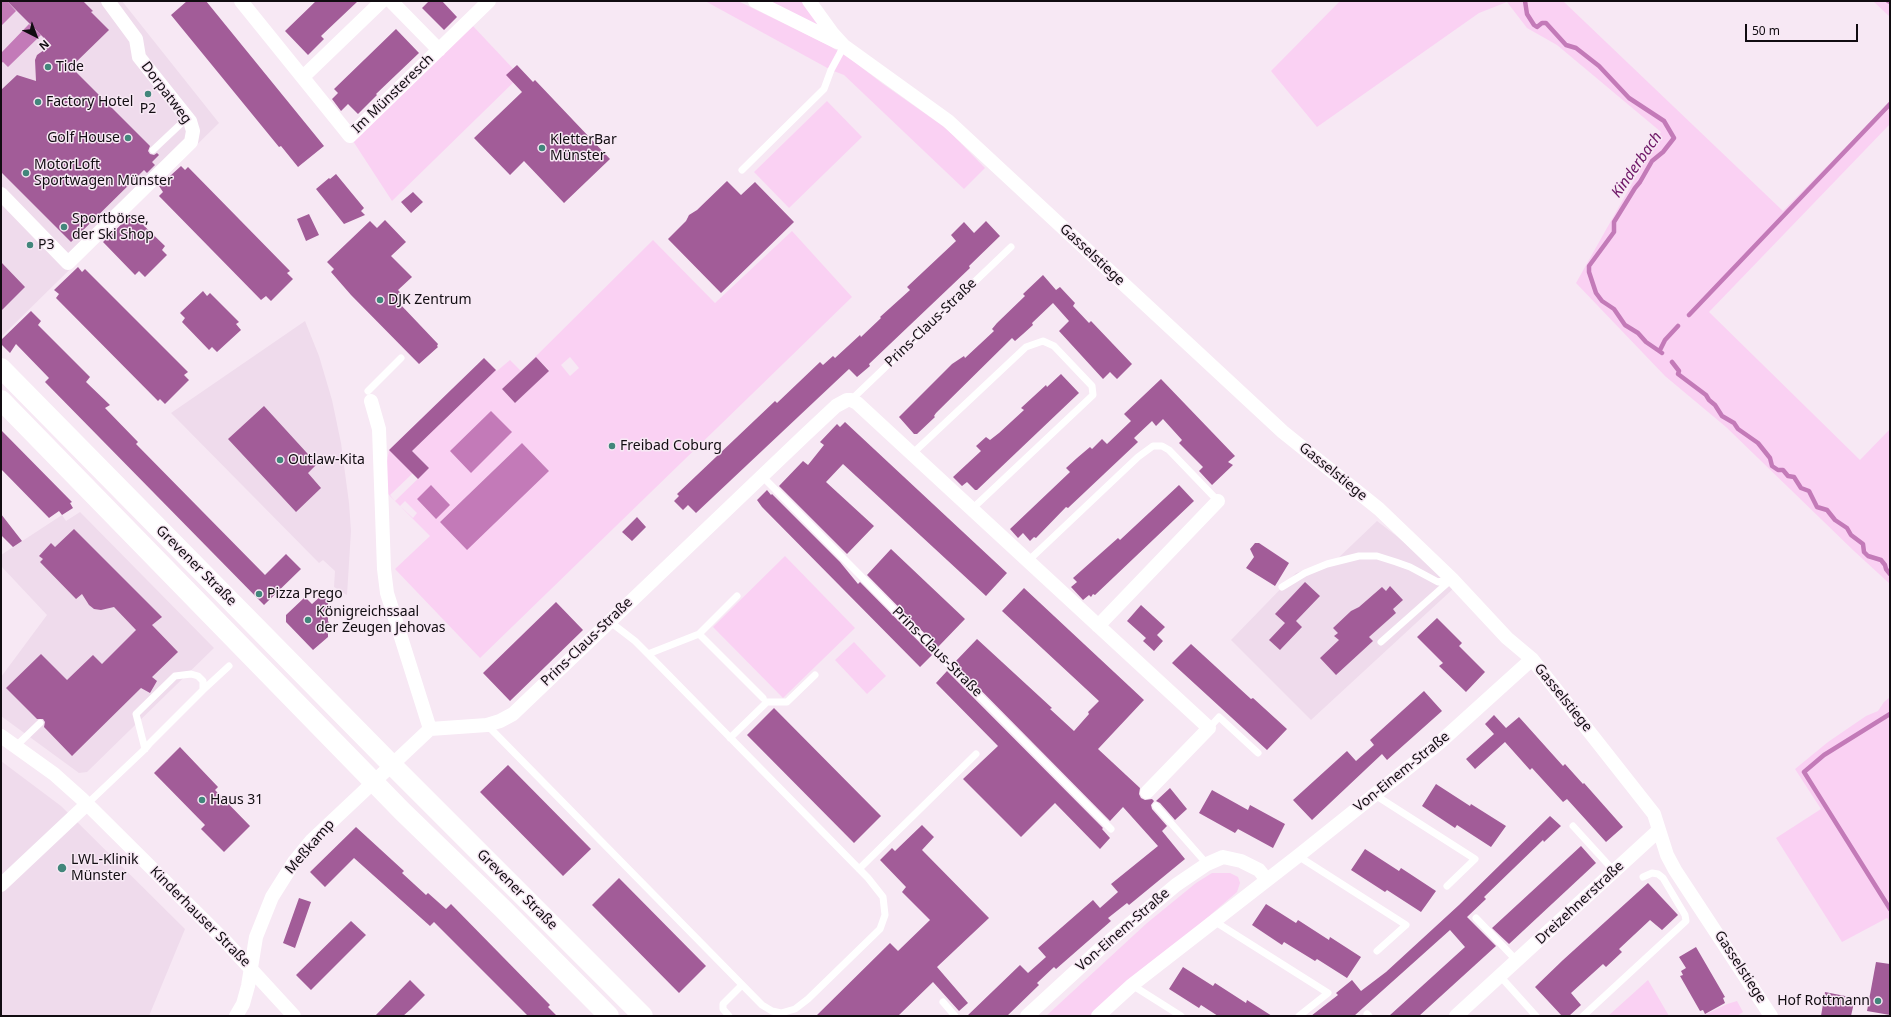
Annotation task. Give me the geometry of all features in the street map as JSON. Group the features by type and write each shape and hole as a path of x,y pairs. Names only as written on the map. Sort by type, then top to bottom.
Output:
{"main road":[{"name":"Grevener Straße","path":"1,368 391,764 643,1016"},
{"name":"Grevener Straße","path":"1,400 404,813 502,908 609,1016"}],"street":[{"name":"Dorpatweg","path":"1,194 68,263 189,145 193,131 187,118 140,57 136,39 108,1"},
{"name":"Im Münsteresch","path":"241,1 350,136 489,1"},
{"path":"303,77 382,1"},
{"name":"Im Münsteresch","path":"391,1 439,50"},
{"path":"755,1 844,46"},
{"name":"Gasselstiege","path":"809,1 832,34 844,46 948,121 1284,432 1379,509 1452,579 1507,638 1532,659 1636,789 1654,814 1667,855 1675,870 1772,1016"},
{"path":"369,396 380,429 384,569 387,593 430,729 374,781"},
{"path":"851,400 912,454 1209,728 1147,792"},
{"name":"Prins-Claus-Straße","path":"430,729 487,725 500,721 513,714 836,406 843,401 851,400"},
{"path":"1098,626 1218,501"},
{"name":"Von-Einem-Straße","path":"1098,1016 1132,985 1298,856 1438,744 1532,659"},
{"name":"Kinderhauser Straße","path":"1,736 54,774 86,804 208,924 251,968 294,1016"},
{"name":"Meßkamp","path":"236,1016 243,1004 256,937 272,897 281,882 312,840 374,781"},
{"path":"1,885 86,804"},
{"name":"Dreizehnerstraße","path":"1456,1016 1659,830"},
{"name":"Von-Einem-Straße","path":"1027,1016 1118,933 1176,885 1207,864 1224,857 1241,861 1259,870 1267,880"}],"lane":[{"path":"742,170 824,88 831,70 844,46"},
{"path":"153,150 187,118"},
{"name":"Prins-Claus-Straße","path":"851,400 1011,247"},
{"path":"912,454 1026,347 1043,341 1054,346 1091,384 1094,389 1093,395 972,509"},
{"path":"369,396 401,358"},
{"path":"1028,561 1138,457 1153,446 1162,446 1169,450 1218,501"},
{"name":"Prins-Claus-Straße","path":"762,476 1111,829"},
{"path":"1282,587 1305,573 1327,564 1359,556 1377,556 1396,562 1410,567 1438,582 1452,579"},
{"path":"1381,642 1452,579"},
{"path":"648,654 699,634 723,613 737,596"},
{"path":"487,725 767,1009 777,1012 790,1011 808,999 878,931 884,919 884,902 880,892 635,641 609,621"},
{"path":"699,634 763,698"},
{"path":"86,804 145,749 203,690 229,666"},
{"path":"145,749 136,714 174,676 191,674 198,676 203,681 203,690"},
{"path":"730,738 767,702 787,702 810,677"},
{"path":"1209,728 1219,717 1258,753"},
{"path":"15,747 40,723"},
{"path":"859,869 976,754"},
{"path":"1375,795 1475,859 1447,886"},
{"path":"1156,806 1207,864"},
{"path":"1573,826 1614,871"},
{"path":"1298,856 1406,925 1377,952"},
{"name":"Dreizehnerstraße","path":"1583,1016 1686,921 1685,915 1663,878 1658,874 1652,873 1644,877"},
{"path":"1476,918 1517,961"},
{"path":"1214,921 1328,993 1300,1016"},
{"path":"1500,976 1536,1016"},
{"path":"729,1016 723,1009 723,1004 742,985"},
{"path":"1132,985 1181,1016"},
{"path":"943,1002 955,1016"}],"shaded area":[{"path":"1,1 122,1 219,123 1,337"},
{"path":"1,1 7,1 16,11 1,26"},
{"path":"705,1 738,1 830,46 852,60 883,84 947,129 985,168 964,189 844,75 831,70"},
{"path":"764,1 804,1 822,31"},
{"path":"1340,1 1563,1 1783,211 1890,102 1890,124 1709,312 1860,460 1890,429 1890,584 1726,427 1665,376 1576,283 1661,132 1557,45 1527,28 1507,2 1479,13 1317,127 1271,71"},
{"path":"1873,1 1890,1 1890,17"},
{"path":"29,24 41,35 8,67 3,62 1,63 1,51 2,52"},
{"path":"472,25 520,76 392,201 353,141"},
{"path":"827,101 862,137 789,208 754,172"},
{"name":"Freibad Coburg","path":"792,231 852,297 480,658 395,569 430,536 400,506 395,501 429,468 412,451 495,370 484,358 497,371 510,360 521,371 653,240 715,303","holes":["536,357 549,370 515,403 502,389","570,357 579,368 570,376 561,365","522,443 549,471 440,522","405,501 417,513 413,518 400,506"]},
{"name":"Outlaw-Kita","path":"305,321 319,356 332,400 341,443 351,531 347,595 334,587 335,571 323,560 319,563 171,413"},
{"path":"484,358 390,450 413,473 390,495 395,501 387,493 385,472 389,450"},
{"path":"491,411 512,432 471,473 450,451"},
{"path":"522,443 549,471 467,550 440,522"},
{"path":"431,485 450,505 436,519 417,499"},
{"path":"80,512 214,648 87,772 79,773 1,716 1,677 47,615 1,566 1,555 62,515 66,521"},
{"path":"1377,521 1403,541 1454,588 1311,720 1231,640 1296,573 1334,562"},
{"path":"785,556 855,628 783,698 713,627"},
{"path":"854,642 886,676 867,694 835,660"},
{"path":"1890,697 1890,922 1887,918 1842,942 1776,838 1821,809 1795,769 1828,742 1866,716 1878,711 1884,702"},
{"name":"LWL-Klinik Münster","path":"1,761 61,806 185,929 149,1016 1,1016"},
{"path":"1212,873 1230,873 1238,877 1240,883 1237,892 1093,1016 1046,1016 1147,923 1196,883"},
{"path":"1648,980 1669,1016 1608,1016"},
{"path":"1737,1001 1743,1012 1737,1016 1703,1016 1727,1004"}],"building":[{"path":"7,1 83,1 93,11 91,12 109,30 71,67 150,146 148,151 150,154 154,155 157,153 159,155 152,162 155,165 147,173 144,170 71,242 1,172 1,90 17,75 36,81 35,60 37,55 51,45"},
{"path":"187,1 206,1 324,146 298,167 281,146 279,147 171,15"},
{"path":"316,1 358,1 321,36 324,39 308,55 285,31"},
{"path":"429,1 442,1 457,17 444,30 422,8"},
{"path":"396,29 419,53 376,94 377,95 358,114 348,104 341,111 332,99 338,93 334,89"},
{"name":"KletterBar Münster","path":"517,65 533,82 535,80 610,159 564,203 524,161 510,175 474,138 522,92 506,75"},
{"path":"181,166 185,170 188,167 290,271 287,273 293,279 271,301 266,296 261,300 159,196 163,192 159,186"},
{"path":"336,174 364,208 361,211 365,215 344,224 316,189"},
{"path":"727,181 741,195 755,182 794,222 721,293 668,239 686,221 689,215 697,210"},
{"path":"413,192 423,202 411,213 401,202"},
{"path":"309,214 319,235 306,241 297,219"},
{"path":"129,217 133,221 136,218 165,246 162,250 167,255 145,277 139,271 135,275 103,242"},
{"path":"385,220 406,242 391,256 412,277 398,290 406,299 400,304 438,344 438,347 419,364 351,295 331,272 334,269 327,262 370,221 377,228"},
{"path":"986,221 1000,236 969,266 970,268 869,364 870,366 857,377 849,369 696,513 688,505 683,510 674,501 679,496 677,494 775,401 777,403 820,362 823,365 833,356 835,358 860,335 861,337 881,318 880,317 910,290 907,287 956,241 951,235 964,222 974,233"},
{"path":"1,262 25,287 1,311"},
{"path":"78,267 82,272 85,269 188,372 184,375 189,380 165,404 160,399 158,401 56,298 59,294 54,290"},
{"path":"1043,275 1056,290 1060,287 1075,303 1073,306 1089,323 1091,321 1132,364 1117,379 1110,372 1103,379 1059,331 1069,321 1053,303 1032,323 1033,325 1015,341 1012,338 936,413 934,416 935,417 917,434 914,434 899,417 952,364 964,356 965,358 994,331 992,329 997,323 1025,296 1023,294"},
{"path":"203,291 207,296 210,293 239,322 236,324 241,330 217,352 212,347 209,350 182,322 185,318 180,313"},
{"path":"31,311 41,321 38,325 90,377 86,382 110,405 105,408 138,442 136,444 265,575 286,554 301,569 264,605 45,382 49,378 16,344 10,353 1,344 1,340"},
{"path":"536,357 549,371 515,403 502,389"},
{"path":"484,358 496,370 412,451 429,468 418,479 389,450"},
{"path":"1061,374 1079,393 977,490 975,490 967,482 962,486 953,477 981,451 976,446 986,437 990,440 999,433 1024,410 1021,408 1046,385 1047,387"},
{"path":"1161,379 1235,456 1228,462 1233,465 1212,485 1199,471 1203,467 1179,443 1182,440 1163,419 1156,426 1152,421 1134,438 1138,442 1068,508 1066,507 1036,538 1034,537 1030,541 1023,533 1018,538 1010,529 1070,472 1066,468 1077,458 1090,447 1092,449 1102,439 1107,444 1131,421 1124,414"},
{"path":"264,406 317,464 308,473 321,488 296,512 228,439"},
{"path":"845,422 1007,573 986,596 843,464 826,482 874,526 847,554 779,486 803,461 808,465 824,445 820,442 837,424 840,427"},
{"path":"1,430 72,502 70,503 73,508 62,515 59,511 49,518 1,469"},
{"path":"1179,485 1194,501 1095,595 1093,594 1091,597 1089,595 1083,600 1071,587 1077,582 1073,578 1118,538 1120,540"},
{"path":"767,490 840,562 858,584 860,582 932,655 920,667 762,507 757,500"},
{"path":"1,514 22,541 13,547 1,535"},
{"path":"637,517 646,527 632,541 622,532"},
{"path":"74,529 162,617 152,625 178,652 152,677 157,681 150,693 141,688 72,756 44,727 45,722 43,719 37,719 6,688 41,654 67,680 93,655 102,664 136,630 114,607 101,610 94,609 89,605 82,594 76,599 40,562 43,559 39,556 51,543 55,547"},
{"path":"1255,543 1259,543 1289,563 1275,586 1246,568 1254,557 1250,549"},
{"path":"891,549 965,619 938,647 867,575"},
{"path":"1305,582 1320,596 1296,621 1302,627 1280,650 1269,640 1285,623 1275,614"},
{"path":"1390,586 1403,600 1393,609 1396,613 1369,637 1373,641 1336,675 1320,658 1339,640 1334,636 1338,633 1333,628 1351,611 1359,607 1382,587 1386,591"},
{"path":"1024,588 1144,700 1098,749 1140,788 1139,794 1141,798 1145,800 1152,799 1154,801 1151,805 1152,809 1167,826 1162,831 1185,859 1129,905 1127,903 1108,918 1111,921 1056,969 1054,967 1037,983 1039,985 1007,1016 967,1016 1020,965 1028,973 1046,957 1038,948 1093,900 1100,908 1118,892 1111,884 1158,846 1123,807 1110,821 954,663 977,639 1052,708 1050,709 1074,731 1089,714 1088,712 1099,701 1002,611"},
{"path":"322,595 328,601 328,621 331,627 328,631 328,637 313,650 286,622 286,615 305,597 312,604"},
{"path":"556,602 583,630 510,701 483,673"},
{"path":"1141,605 1165,627 1157,635 1163,641 1154,651 1143,641 1146,638 1127,621"},
{"path":"1437,618 1462,643 1459,646 1485,672 1466,692 1439,666 1443,663 1417,637"},
{"path":"1191,644 1251,699 1253,698 1287,729 1267,750 1172,663"},
{"path":"947,671 1103,828 1102,829 1110,838 1100,849 1055,803 1021,837 963,779 998,746 936,683"},
{"path":"1424,691 1442,711 1387,760 1382,754 1312,820 1293,800 1347,751 1356,761 1374,745 1370,740"},
{"path":"774,708 881,816 854,843 747,735"},
{"path":"1494,715 1506,728 1519,717 1563,766 1565,764 1583,784 1584,783 1623,827 1606,842 1567,799 1563,802 1532,768 1530,770 1505,742 1475,769 1466,759 1494,734 1485,724"},
{"name":"Haus 31","path":"180,747 218,787 215,790 250,826 224,852 201,829 205,825 154,773"},
{"path":"508,765 591,849 563,876 480,792"},
{"path":"1436,784 1470,806 1471,804 1506,826 1491,847 1457,825 1455,828 1422,806"},
{"path":"1170,788 1187,809 1175,820 1160,803 1156,801"},
{"path":"1212,790 1248,810 1250,805 1285,824 1273,848 1238,829 1235,833 1199,813"},
{"path":"1550,816 1561,826 1544,842 1543,840 1484,897 1486,899 1467,917 1496,946 1419,1016 1389,1016 1465,947 1450,930 1354,1016 1311,1016 1338,995 1336,993 1352,980 1361,991 1386,972 1459,905"},
{"path":"922,825 934,837 922,850 989,918 937,967 968,1003 959,1011 933,982 898,1016 816,1016 890,943 898,951 930,920 902,892 906,887 880,860 892,848 895,851"},
{"path":"356,827 404,871 402,873 426,895 428,893 446,909 451,904 550,1005 548,1007 557,1016 528,1016 434,922 430,926 354,858 325,887 310,872"},
{"path":"1581,846 1596,863 1509,944 1492,928"},
{"path":"1365,849 1399,871 1401,868 1436,891 1421,912 1387,890 1385,892 1351,870"},
{"path":"619,878 706,966 679,993 592,905"},
{"path":"1648,883 1678,915 1662,930 1650,920 1619,949 1622,952 1606,967 1603,964 1571,993 1581,1005 1569,1016 1562,1016 1535,987"},
{"path":"299,898 311,902 295,948 283,943"},
{"path":"1266,904 1296,923 1298,920 1329,940 1330,937 1361,957 1347,978 1317,959 1315,961 1284,942 1282,945 1252,925"},
{"path":"351,921 366,935 311,990 296,975"},
{"path":"1696,947 1725,997 1723,998 1725,1003 1705,1014 1703,1010 1700,1011 1680,976 1683,975 1681,971 1686,968 1679,957"},
{"path":"1876,962 1890,964 1890,1015 1867,1011"},
{"path":"1183,967 1213,986 1215,983 1246,1003 1247,1000 1272,1016 1218,1016 1201,1005 1199,1008 1169,989"},
{"path":"410,980 425,995 403,1016 375,1016"},
{"path":"1825,992 1855,998 1851,1016 1821,1016"}],"waterway":[{"name":"Kinderbach","path":"1525,1 1527,14 1534,25 1537,27 1542,23 1546,23 1566,45 1576,48 1599,66 1629,98 1664,121 1674,138 1663,152 1652,161 1614,222 1614,232 1589,266 1589,272 1596,293 1602,301 1614,309 1625,325 1638,333 1646,342 1662,353"},
{"path":"1689,315 1890,104"},
{"path":"1660,350 1665,340 1678,326"},
{"name":"Kinderbach","path":"1672,362 1679,371 1678,374 1706,395 1722,416 1734,423 1738,429 1758,443 1770,458 1772,466 1778,470 1783,470 1788,476 1794,477 1801,488 1809,491 1817,507 1827,510 1835,520 1847,528 1851,535 1863,544 1864,552 1868,556 1881,560 1890,574"},
{"path":"1890,714 1824,755 1804,772 1890,909"}],"place":[{"name":"Tide","path":"48,67"},
{"name":"P2","path":"148,94"},
{"name":"Factory Hotel","path":"38,102"},
{"name":"Golf House","path":"128,138"},
{"name":"KletterBar Münster","path":"542,148"},
{"name":"MotorLoft Sportwagen Münster","path":"26,173"},
{"name":"Sportbörse, der Ski Shop","path":"64,227"},
{"name":"P3","path":"30,245"},
{"name":"DJK Zentrum","path":"380,300"},
{"name":"Freibad Coburg","path":"612,446"},
{"name":"Outlaw-Kita","path":"280,460"},
{"name":"Pizza Prego","path":"259,594"},
{"name":"Königreichssaal der Zeugen Jehovas","path":"308,620"},
{"name":"Haus 31","path":"202,800"},
{"name":"LWL-Klinik Münster","path":"62,868"},
{"name":"Hof Rottmann","path":"1878,1001"}]}
